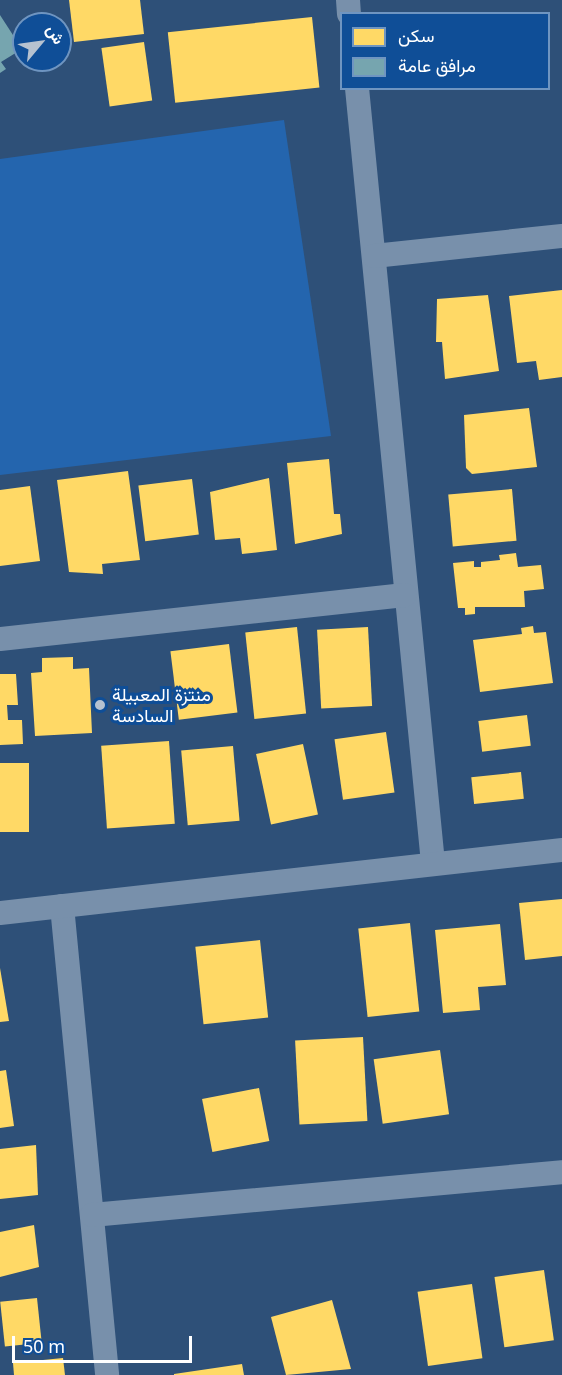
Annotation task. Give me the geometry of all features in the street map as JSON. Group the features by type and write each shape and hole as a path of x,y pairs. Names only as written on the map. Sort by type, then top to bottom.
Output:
{"street":[{"path":"357,90 433,863"},
{"path":"374,256 562,236"},
{"path":"0,639 405,595"},
{"path":"0,913 562,850"},
{"path":"62,906 107,1375"},
{"path":"92,1215 562,1172"}],"shaded area":[{"path":"284,120 331,436 0,475 0,159"}],"building: سكن":[{"path":"69,0 140,0 144,34 74,42"},
{"path":"312,17 319,88 175,103 168,32"},
{"path":"144,42 152,100 110,106 101,48"},
{"path":"562,290 562,377 539,380 536,361 517,363 509,296"},
{"path":"488,295 499,371 445,379 442,342 436,342 437,299"},
{"path":"529,408 537,467 472,474 466,468 464,415"},
{"path":"329,459 334,514 340,514 342,534 295,544 287,463"},
{"path":"128,471 140,560 102,564 103,574 69,572 57,480"},
{"path":"269,478 277,550 242,554 240,538 215,540 210,492"},
{"path":"192,479 199,535 145,541 138,486"},
{"path":"30,486 40,561 0,566 0,490"},
{"path":"512,489 517,541 453,546 448,495"},
{"path":"516,553 518,567 541,565 544,589 524,591 525,607 475,607 475,614 465,615 465,608 458,608 453,563 474,561 474,567 481,567 481,562 500,560 499,555"},
{"path":"533,626 534,633 546,632 553,683 480,692 473,640 522,634 521,628"},
{"path":"297,627 306,714 254,719 245,632"},
{"path":"368,627 372,706 321,709 317,630"},
{"path":"229,644 237,712 179,720 170,651"},
{"path":"73,657 73,669 89,668 92,733 35,736 31,673 42,672 42,658"},
{"path":"0,674 16,674 18,705 7,705 8,720 22,720 23,744 0,745"},
{"path":"527,715 531,746 482,752 478,721"},
{"path":"386,732 394,792 343,800 335,739"},
{"path":"169,741 175,824 107,829 101,746"},
{"path":"303,744 318,814 271,824 256,754"},
{"path":"233,746 240,821 188,825 181,751"},
{"path":"0,763 29,763 29,832 0,832"},
{"path":"521,772 524,799 474,804 471,777"},
{"path":"562,899 562,956 525,960 519,903"},
{"path":"410,923 419,1012 368,1017 358,928"},
{"path":"500,924 506,985 478,987 480,1010 443,1013 435,930"},
{"path":"260,940 268,1018 204,1024 195,947"},
{"path":"0,968 9,1021 0,1022"},
{"path":"363,1037 367,1121 299,1124 295,1041"},
{"path":"440,1050 449,1114 383,1124 374,1059"},
{"path":"6,1070 14,1126 0,1128 0,1071"},
{"path":"259,1088 269,1141 212,1152 202,1099"},
{"path":"36,1145 38,1195 0,1199 0,1149"},
{"path":"34,1225 39,1267 0,1277 0,1232"},
{"path":"544,1270 554,1340 504,1347 494,1277"},
{"path":"472,1284 482,1358 428,1366 418,1292"},
{"path":"37,1298 42,1343 5,1347 0,1302"},
{"path":"332,1300 351,1369 286,1375 271,1317"},
{"path":"63,1358 65,1375 14,1375 13,1363"},
{"path":"242,1364 244,1375 174,1375 174,1374"}],"building: مرافق عامة":[{"path":"0,15 12,34 12,55 1,62 6,69 0,73"}],"place":[{"name":"منتزة المعبيلة السادسة","path":"100,705"}]}
